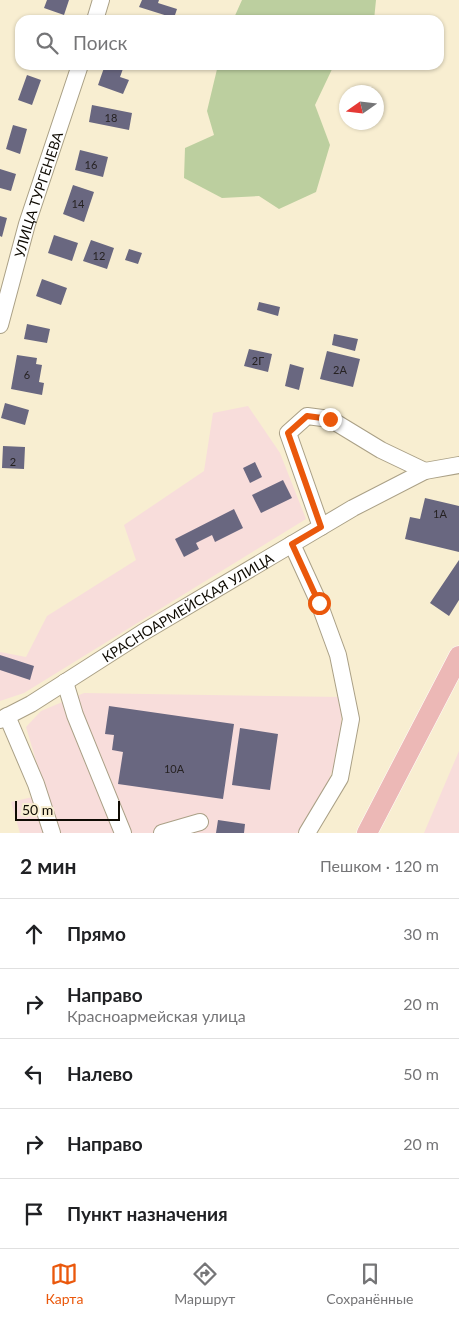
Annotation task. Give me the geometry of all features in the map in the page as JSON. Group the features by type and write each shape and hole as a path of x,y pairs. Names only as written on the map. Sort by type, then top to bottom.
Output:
{"main road":[{"path":"366,833 459,656"}],"street":[{"path":"96,15 101,0"},
{"name":"УЛИЦА ТУРГЕНЕВА","path":"0,325 26,224 78,70"},
{"path":"321,527 288,433 307,416 330,419 381,450 425,471"},
{"name":"КРАСНОАРМЕЙСКАЯ УЛИЦА","path":"4,718 142,633 321,527 425,471 459,465"},
{"path":"292,544 319,603 338,656 351,719 340,778 307,833"},
{"path":"64,682 74,715 123,833"},
{"path":"4,718 36,784 52,833"},
{"path":"162,833 200,822"}],"shaded area":[{"path":"248,406 280,453 306,519 24,693 0,701 0,652 26,657 47,616 136,560 124,525 204,471 213,413"},
{"path":"84,693 342,697 340,749 327,785 299,832 296,833 20,833 11,802 46,794 26,727 41,711"},
{"path":"459,751 459,833 424,833"}],"green space":[{"path":"242,0 376,0 374,15 235,15"},
{"path":"217,70 332,70 315,105 330,145 316,192 279,209 259,196 222,198 184,178 185,148 214,135 207,111"}],"building":[{"path":"47,0 69,0 64,15 44,8"},
{"path":"142,0 159,0 158,3 177,9 175,15 164,15 139,7"},
{"path":"103,70 123,70 120,77 129,80 123,94 98,85"},
{"path":"27,75 41,80 32,105 18,100"},
{"path":"92,105 132,113 129,130 89,122"},
{"path":"13,125 27,129 20,154 6,149"},
{"path":"80,150 108,157 103,177 75,170"},
{"path":"0,169 16,174 11,191 0,188"},
{"path":"73,185 94,192 84,222 63,214"},
{"path":"0,216 7,218 2,237 0,236"},
{"path":"54,235 78,243 72,261 48,253"},
{"path":"91,240 114,248 107,269 83,261"},
{"path":"129,249 142,253 138,264 125,260"},
{"path":"42,279 67,288 61,305 36,296"},
{"path":"259,302 280,307 278,316 257,310"},
{"path":"27,324 50,329 47,343 24,339"},
{"path":"334,334 358,339 355,351 332,345"},
{"path":"249,349 272,354 268,372 244,366"},
{"path":"327,351 360,359 353,387 320,379"},
{"path":"17,355 37,358 36,364 42,365 39,382 44,383 42,395 11,389"},
{"path":"290,364 304,368 299,390 285,386"},
{"path":"5,403 29,410 25,425 1,418"},
{"path":"3,446 25,447 24,469 2,468"},
{"path":"255,462 262,477 250,483 243,468"},
{"path":"283,480 292,498 261,513 252,495"},
{"path":"425,498 459,506 459,552 405,539 410,517 420,519"},
{"path":"234,509 243,528 215,542 212,535 196,543 199,549 184,557 175,539"},
{"path":"459,560 459,600 449,616 430,603"},
{"path":"0,655 34,666 30,680 0,670"},
{"path":"109,706 234,724 223,799 118,784 123,752 112,750 114,735 105,734"},
{"path":"240,728 278,734 270,790 232,785"},
{"path":"218,820 245,824 244,833 216,833"}],"route":[{"path":"319,603 292,544 321,527 288,433 307,416 330,419"}]}
